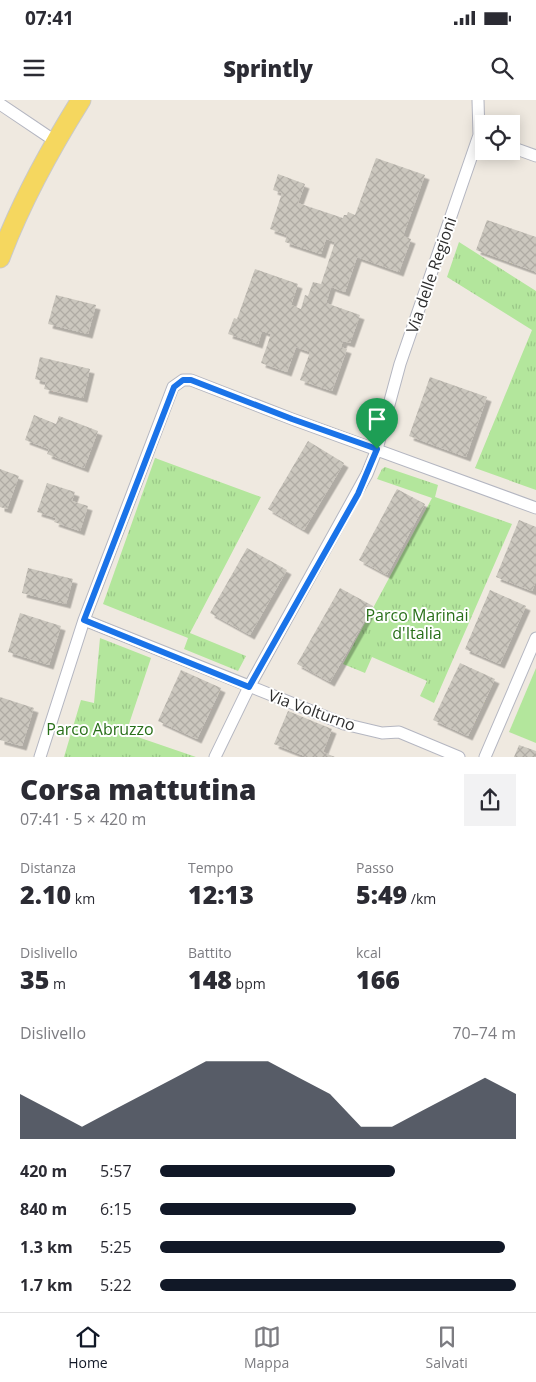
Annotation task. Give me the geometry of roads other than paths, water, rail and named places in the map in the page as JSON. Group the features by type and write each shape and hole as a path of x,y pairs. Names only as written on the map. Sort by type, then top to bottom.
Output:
{"main road":[{"path":"0,258 23,202 55,141 81,100"}],"street":[{"name":"Via delle Regioni","path":"478,100 479,115"},
{"path":"0,104 55,141"},
{"path":"520,150 536,156"},
{"name":"Via delle Regioni","path":"216,757 249,687 358,494 377,449 400,364 475,153"},
{"path":"40,757 84,620 174,387 183,380 191,380 536,508"},
{"name":"Via Volturno","path":"84,620 344,724 382,733 399,732 459,757"},
{"path":"485,757 536,638"}],"park label":[{"name":"Parco Marinai d'Italia","path":"417,624"},
{"name":"Parco Abruzzo","path":"100,729"}]}
